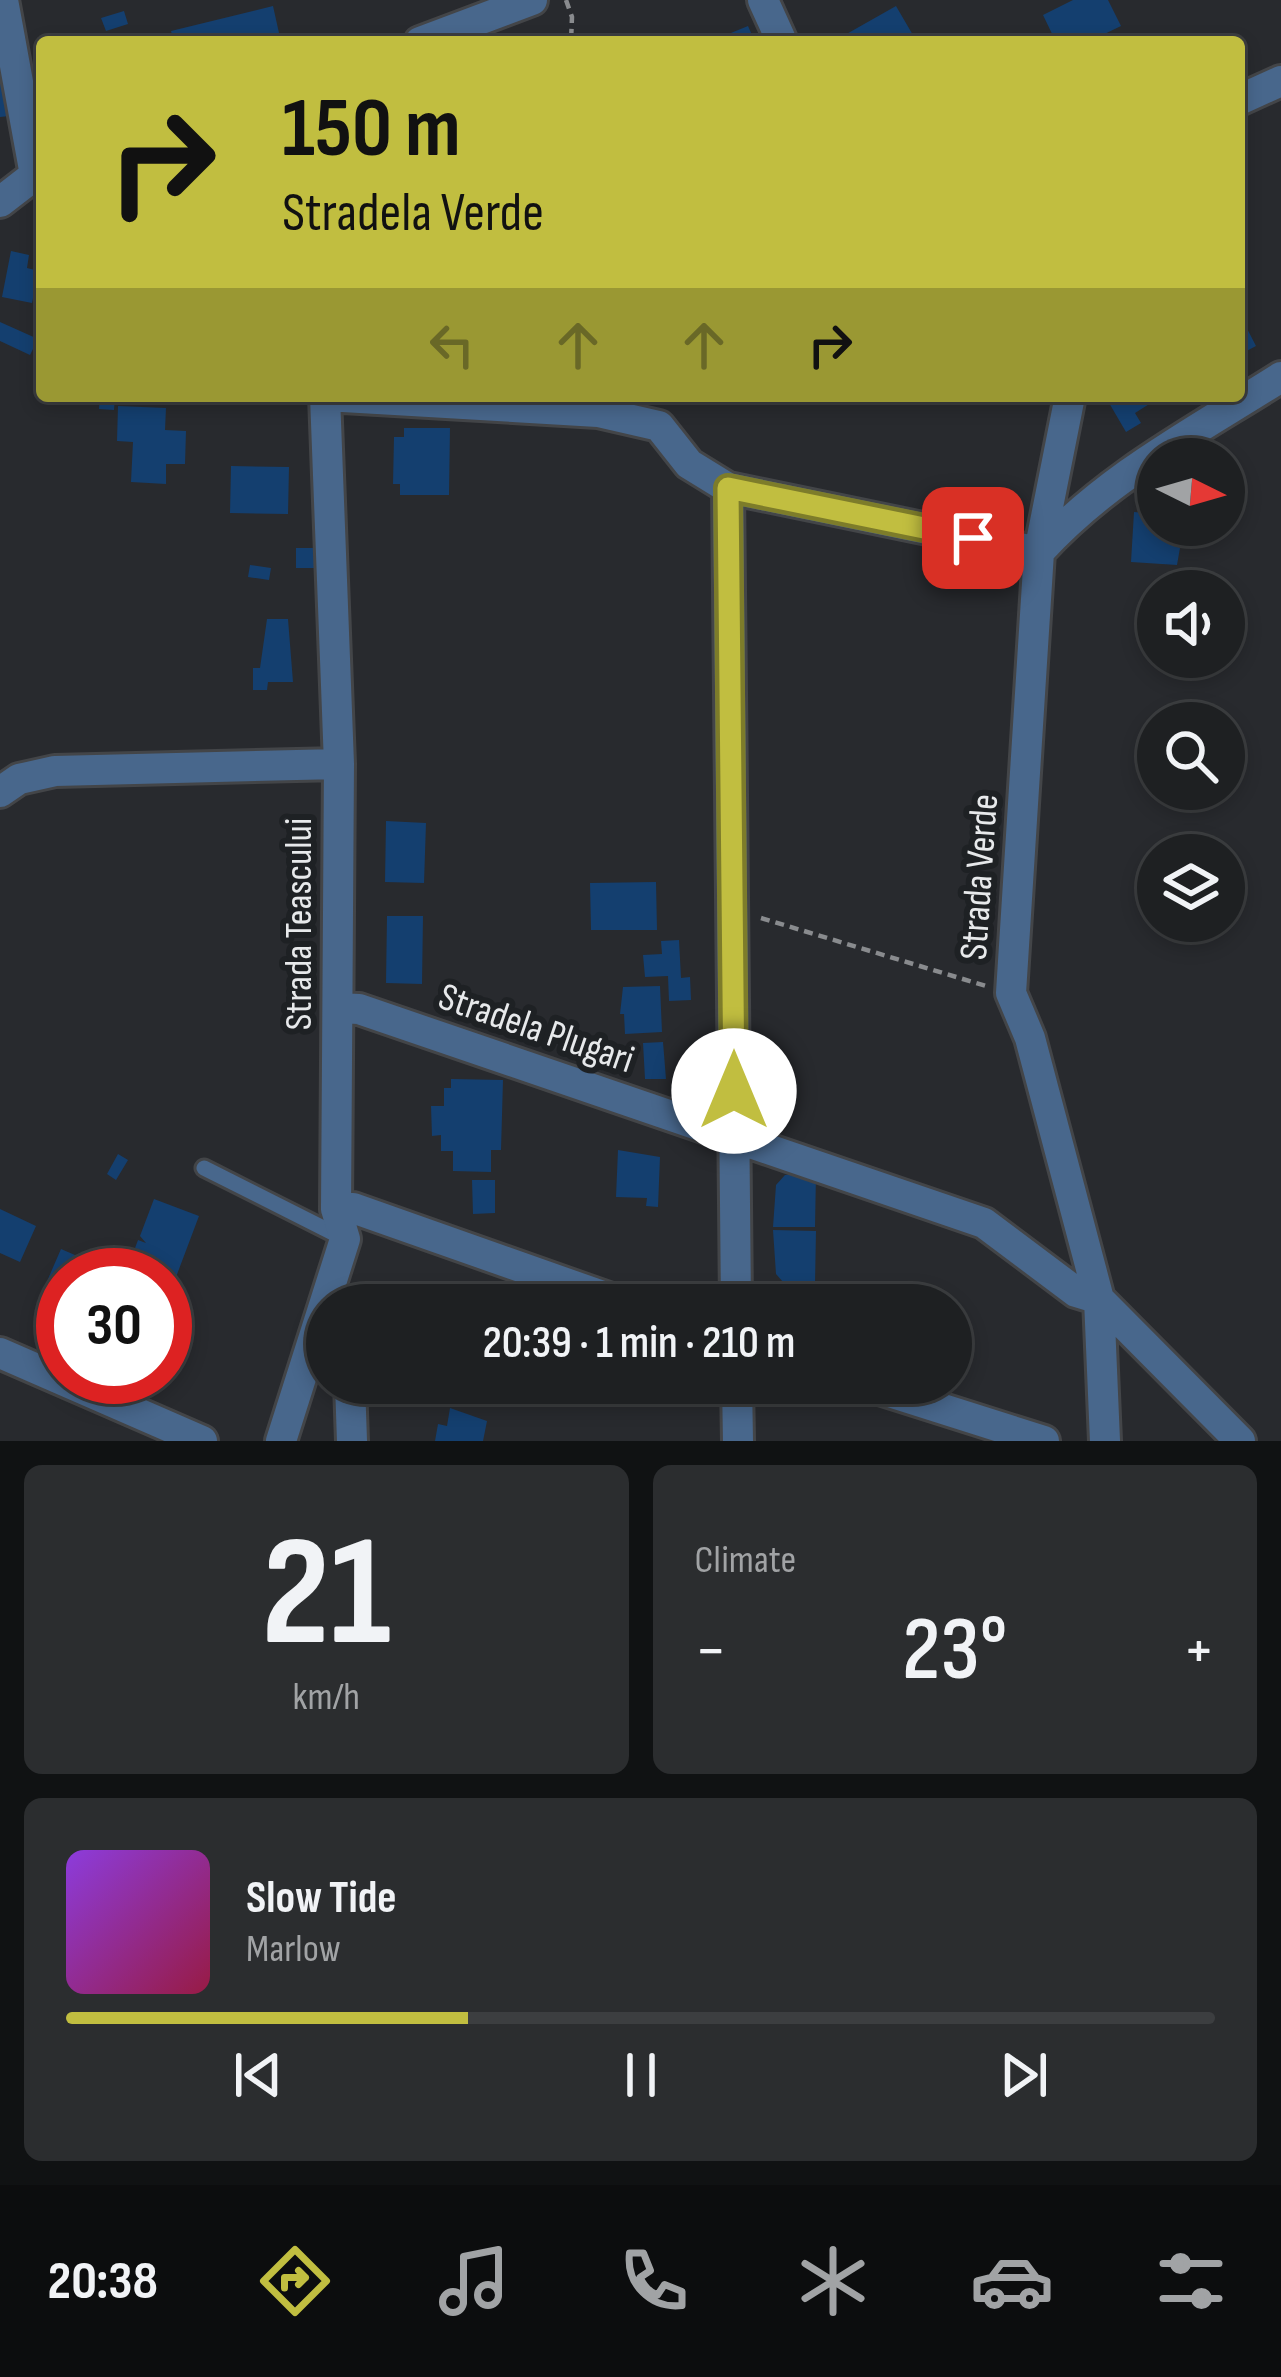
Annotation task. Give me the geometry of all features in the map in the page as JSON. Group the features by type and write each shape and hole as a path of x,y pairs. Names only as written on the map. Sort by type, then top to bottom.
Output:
{"street":[{"path":"3,0 36,160"},
{"path":"436,23 532,0"},
{"path":"763,0 779,36"},
{"path":"1245,97 1281,81"},
{"path":"0,178 36,174"},
{"path":"0,202 36,176"},
{"path":"1245,400 1281,377"},
{"name":"Strada Teascului","path":"326,402 339,764 336,1209 345,1239 346,1284"},
{"path":"428,402 598,412 659,426 689,464 728,488 1039,552 1078,508 1242,402"},
{"name":"Strada Verde","path":"1069,402 1039,552 1010,993 1030,1038 1099,1299 1240,1441"},
{"path":"728,488 736,1284"},
{"path":"0,792 19,779 55,771 339,764"},
{"name":"Stradela Plugari","path":"338,1008 359,1009 984,1223 1076,1292 1099,1299"},
{"path":"336,1209 353,1208 568,1284"},
{"path":"281,1441 345,1239"},
{"path":"1099,1299 1105,1441"},
{"path":"0,1353 202,1441"},
{"path":"351,1404 352,1441"},
{"path":"736,1404 737,1441"},
{"path":"927,1404 1044,1441"}],"lane":[{"path":"204,1168 345,1239"}],"path":[{"path":"566,0 571,36"},
{"path":"733,909 1010,993"}],"building":[{"path":"1073,0 1108,0 1121,26 1100,36 1053,36 1043,15"},
{"path":"273,6 280,36 172,36 171,31"},
{"path":"896,6 914,36 843,36"},
{"path":"124,11 128,24 106,31 101,18"},
{"path":"748,26 752,36 724,36"},
{"path":"15,74 19,115 0,117 0,75"},
{"path":"11,251 29,255 27,268 36,270 32,303 2,297"},
{"path":"0,322 36,338 30,355 0,341"},
{"path":"1245,325 1256,346 1245,352"},
{"path":"100,402 115,402 114,410 99,409"},
{"path":"1108,402 1152,402 1135,413 1141,423 1126,432"},
{"path":"118,406 166,408 165,430 186,431 185,464 166,464 166,484 131,482 133,442 117,441"},
{"path":"404,428 450,428 449,495 400,495 400,484 393,484 394,437 404,437"},
{"path":"231,466 289,467 288,514 230,513"},
{"path":"1134,512 1137,546 1180,546 1177,565 1131,562"},
{"path":"296,548 325,548 325,568 296,568"},
{"path":"250,565 271,568 269,580 248,577"},
{"path":"267,619 288,619 293,682 268,682 267,690 253,690 253,668 260,668"},
{"path":"386,821 426,823 424,883 385,882"},
{"path":"656,882 657,930 591,930 590,883"},
{"path":"387,916 423,916 422,984 386,983"},
{"path":"679,940 681,978 690,977 691,1000 669,1001 668,976 645,977 643,955 662,954 661,941"},
{"path":"660,986 662,1032 625,1034 624,1014 620,1014 623,987"},
{"path":"663,1042 666,1079 645,1079 643,1043"},
{"path":"451,1079 503,1080 501,1150 491,1150 491,1172 453,1171 453,1151 441,1151 441,1135 432,1136 431,1106 444,1106 444,1088 451,1088"},
{"path":"618,1150 660,1157 658,1207 646,1206 647,1198 616,1197"},
{"path":"118,1154 128,1160 116,1180 107,1174"},
{"path":"816,1174 815,1227 773,1227 776,1185 785,1175"},
{"path":"472,1180 495,1180 495,1213 473,1214"},
{"path":"154,1199 199,1216 187,1248 135,1248 138,1240 146,1243 140,1236"},
{"path":"0,1209 36,1226 20,1262 0,1253"},
{"path":"773,1230 816,1231 815,1284 783,1282 776,1274"},
{"path":"450,1408 487,1421 483,1441 435,1441 438,1424 447,1426"}],"route":[{"path":"734,1091 724,499 728,488 973,538"}]}
